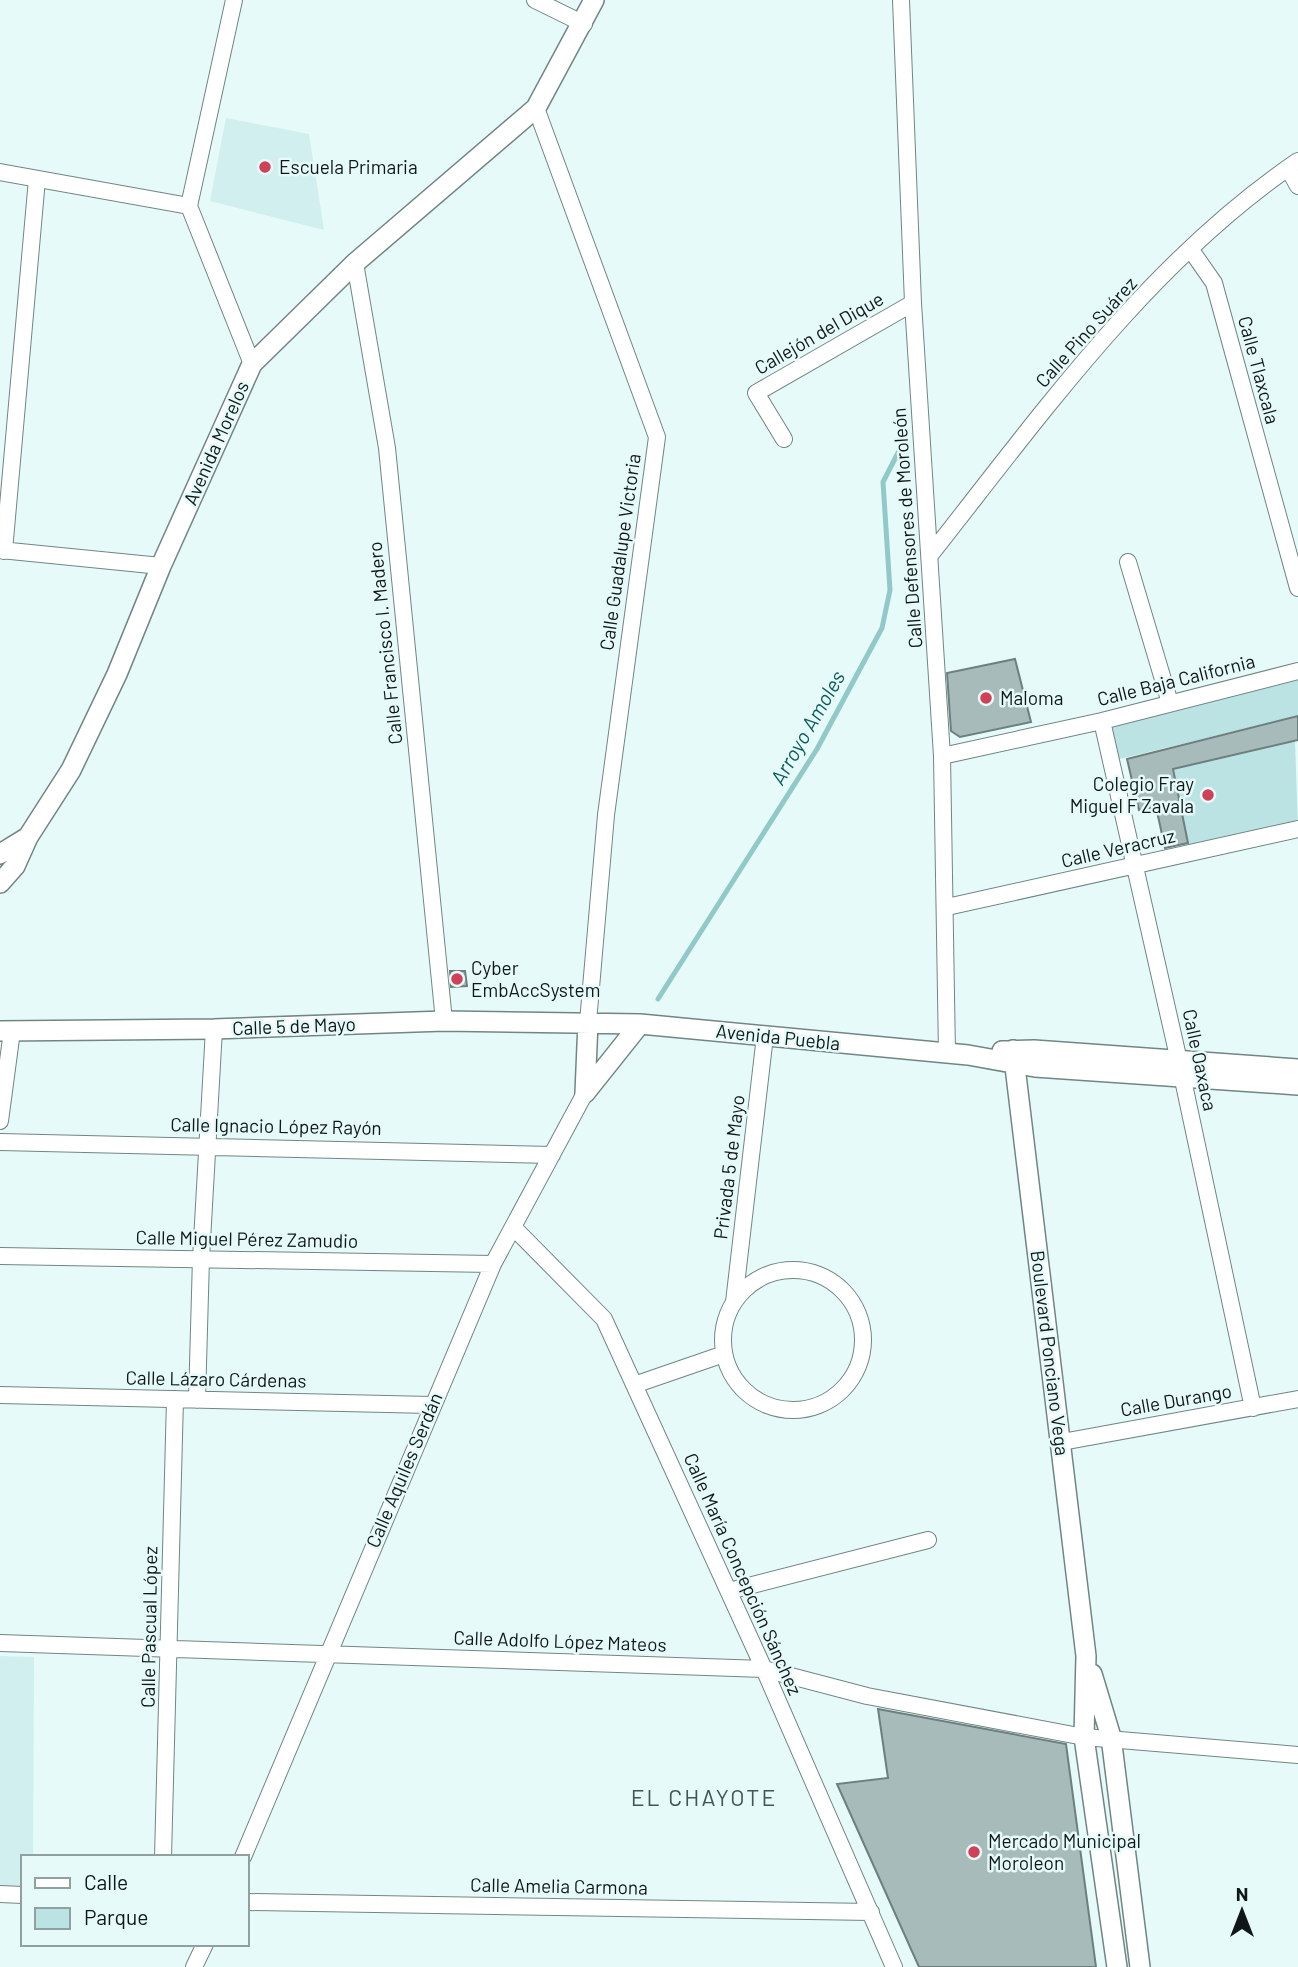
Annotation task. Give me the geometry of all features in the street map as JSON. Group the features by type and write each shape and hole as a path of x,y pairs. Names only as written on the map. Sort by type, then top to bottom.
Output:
{"street":[{"path":"234,0 189,206 252,364"},
{"path":"535,0 583,24"},
{"path":"536,108 594,0"},
{"name":"Calle Defensores de Moroleón","path":"901,0 913,303 942,756 947,907 947,1054"},
{"name":"Avenida Morelos","path":"0,853 28,837 71,770 117,674 161,566 252,364 355,263 536,108"},
{"name":"Calle Guadalupe Victoria","path":"536,108 657,437 606,816 588,1022"},
{"path":"1293,164 1298,186"},
{"name":"Calle Pino Suárez","path":"931,554 1087,356 1191,250 1269,181 1293,164"},
{"path":"0,172 189,206"},
{"path":"37,179 2,551 161,566"},
{"name":"Calle Tlaxcala","path":"1191,250 1214,283 1298,589"},
{"name":"Calle Francisco I. Madero","path":"355,263 387,448 444,1021"},
{"name":"Callejón del Dique","path":"784,439 756,393 913,303"},
{"path":"1128,562 1170,704"},
{"name":"Calle Baja California","path":"942,756 1102,721 1298,671"},
{"name":"Calle Oaxaca","path":"1102,721 1181,1070 1253,1408"},
{"name":"Calle Veracruz","path":"947,907 1298,829"},
{"path":"0,883 15,866 28,837"},
{"name":"Calle 5 de Mayo","path":"6,1031 214,1029 444,1021 588,1022"},
{"name":"Avenida Puebla","path":"588,1022 640,1024 947,1054 1181,1070 1298,1086"},
{"name":"Calle Aquiles Serdán","path":"585,1093 588,1022"},
{"name":"Calle Aquiles Serdán","path":"244,1855 326,1654 493,1264 585,1093 640,1024"},
{"path":"197,1399 206,1145 214,1029"},
{"path":"0,1121 6,1031"},
{"name":"Privada 5 de Mayo","path":"734,1303 749,1284 766,1273 785,1267 814,1270 843,1289 856,1308 862,1329 862,1351 854,1374 843,1391 822,1406 798,1412 773,1409 755,1400 733,1376 724,1354 726,1324 734,1303 765,1036"},
{"name":"Boulevard Ponciano Vega","path":"1014,1057 1086,1656 1084,1737 1117,1967"},
{"name":"Avenida Puebla","path":"1181,1070 1298,1069"},
{"name":"Calle Ignacio López Rayón","path":"0,1142 552,1155"},
{"name":"Calle María Concepción Sánchez","path":"513,1227 604,1319 764,1669 894,1967"},
{"name":"Calle Miguel Pérez Zamudio","path":"0,1256 493,1264"},
{"path":"634,1385 724,1354"},
{"name":"Calle Lázaro Cárdenas","path":"0,1395 431,1405"},
{"name":"Calle Pascual López","path":"163,1855 175,1399"},
{"name":"Calle Durango","path":"1062,1442 1298,1399"},
{"path":"729,1591 928,1541"},
{"name":"Calle Adolfo López Mateos","path":"0,1643 764,1669 867,1696 1084,1737 1111,1737 1298,1755"},
{"name":"Boulevard Ponciano Vega","path":"1086,1656 1111,1737 1140,1967"},
{"path":"0,1894 21,1895"},
{"name":"Calle Amelia Carmona","path":"248,1902 872,1912"},
{"path":"194,1967 204,1946"}],"shaded area":[{"name":"Escuela Primaria","path":"226,118 309,134 324,230 210,201"},
{"path":"0,1656 34,1657 33,1855 21,1855 21,1887 0,1887"}],"green space":[{"path":"1298,671 1298,716 1111,761 1102,721"},
{"path":"1295,741 1298,829 1190,853 1173,769"}],"building":[{"name":"Maloma","path":"1015,659 1031,722 960,737 951,731 947,673"},
{"path":"1298,716 1298,740 1173,769 1188,843 1165,848 1156,807 1139,810 1127,759"},
{"name":"Cyber EmbAccSystem","path":"450,971 465,971 467,986 451,987"},
{"name":"Mercado Municipal Moroleon","path":"878,1709 1066,1744 1096,1967 919,1967 837,1784 888,1778"}],"waterway":[{"name":"Arroyo Amoles","path":"658,999 817,749 882,628 890,590 883,482 901,447"}],"place":[{"name":"Escuela Primaria","path":"265,167"},
{"name":"Maloma","path":"986,698"},
{"name":"Colegio Fray Miguel F Zavala","path":"1208,795"},
{"name":"Cyber EmbAccSystem","path":"457,979"},
{"name":"Mercado Municipal Moroleon","path":"974,1852"}],"district":[{"name":"EL CHAYOTE","path":"704,1798"}]}
